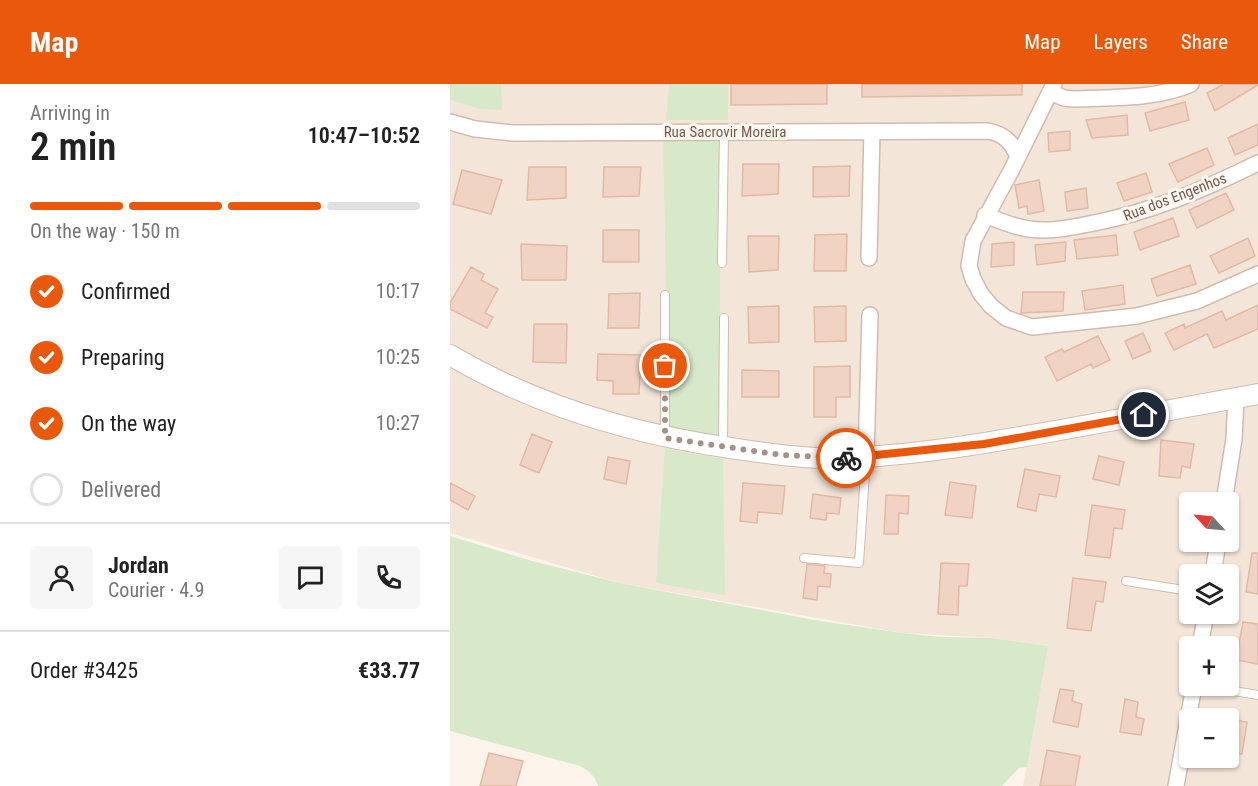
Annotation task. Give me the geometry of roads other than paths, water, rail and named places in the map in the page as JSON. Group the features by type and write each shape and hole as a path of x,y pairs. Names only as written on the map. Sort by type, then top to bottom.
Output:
{"street":[{"path":"1191,84 1161,93 1073,99 1064,98 1052,88 973,241 969,266 973,279 981,294 1000,313 1016,323 1032,327 1137,316 1197,301 1258,274"},
{"name":"Rua Sacrovir Moreira","path":"450,122 475,129 513,133 988,131 1000,134 1022,130 1035,123"},
{"path":"869,258 872,132"},
{"path":"1000,134 1012,145 1018,157"},
{"name":"Rua dos Engenhos","path":"985,214 1010,225 1041,230 1059,230 1119,219 1193,194 1258,163"},
{"path":"866,457 870,315"},
{"path":"450,356 493,378 562,408 665,438 804,457 866,457 984,444 1258,394"},
{"path":"1226,492 1234,439 1236,398"},
{"path":"1176,786 1192,696"}],"lane":[{"path":"722,262 724,132"},
{"path":"665,295 665,438"},
{"path":"723,447 724,318"},
{"path":"804,558 860,563 866,457"},
{"path":"1126,581 1179,589"},
{"path":"1239,692 1258,695"}]}
